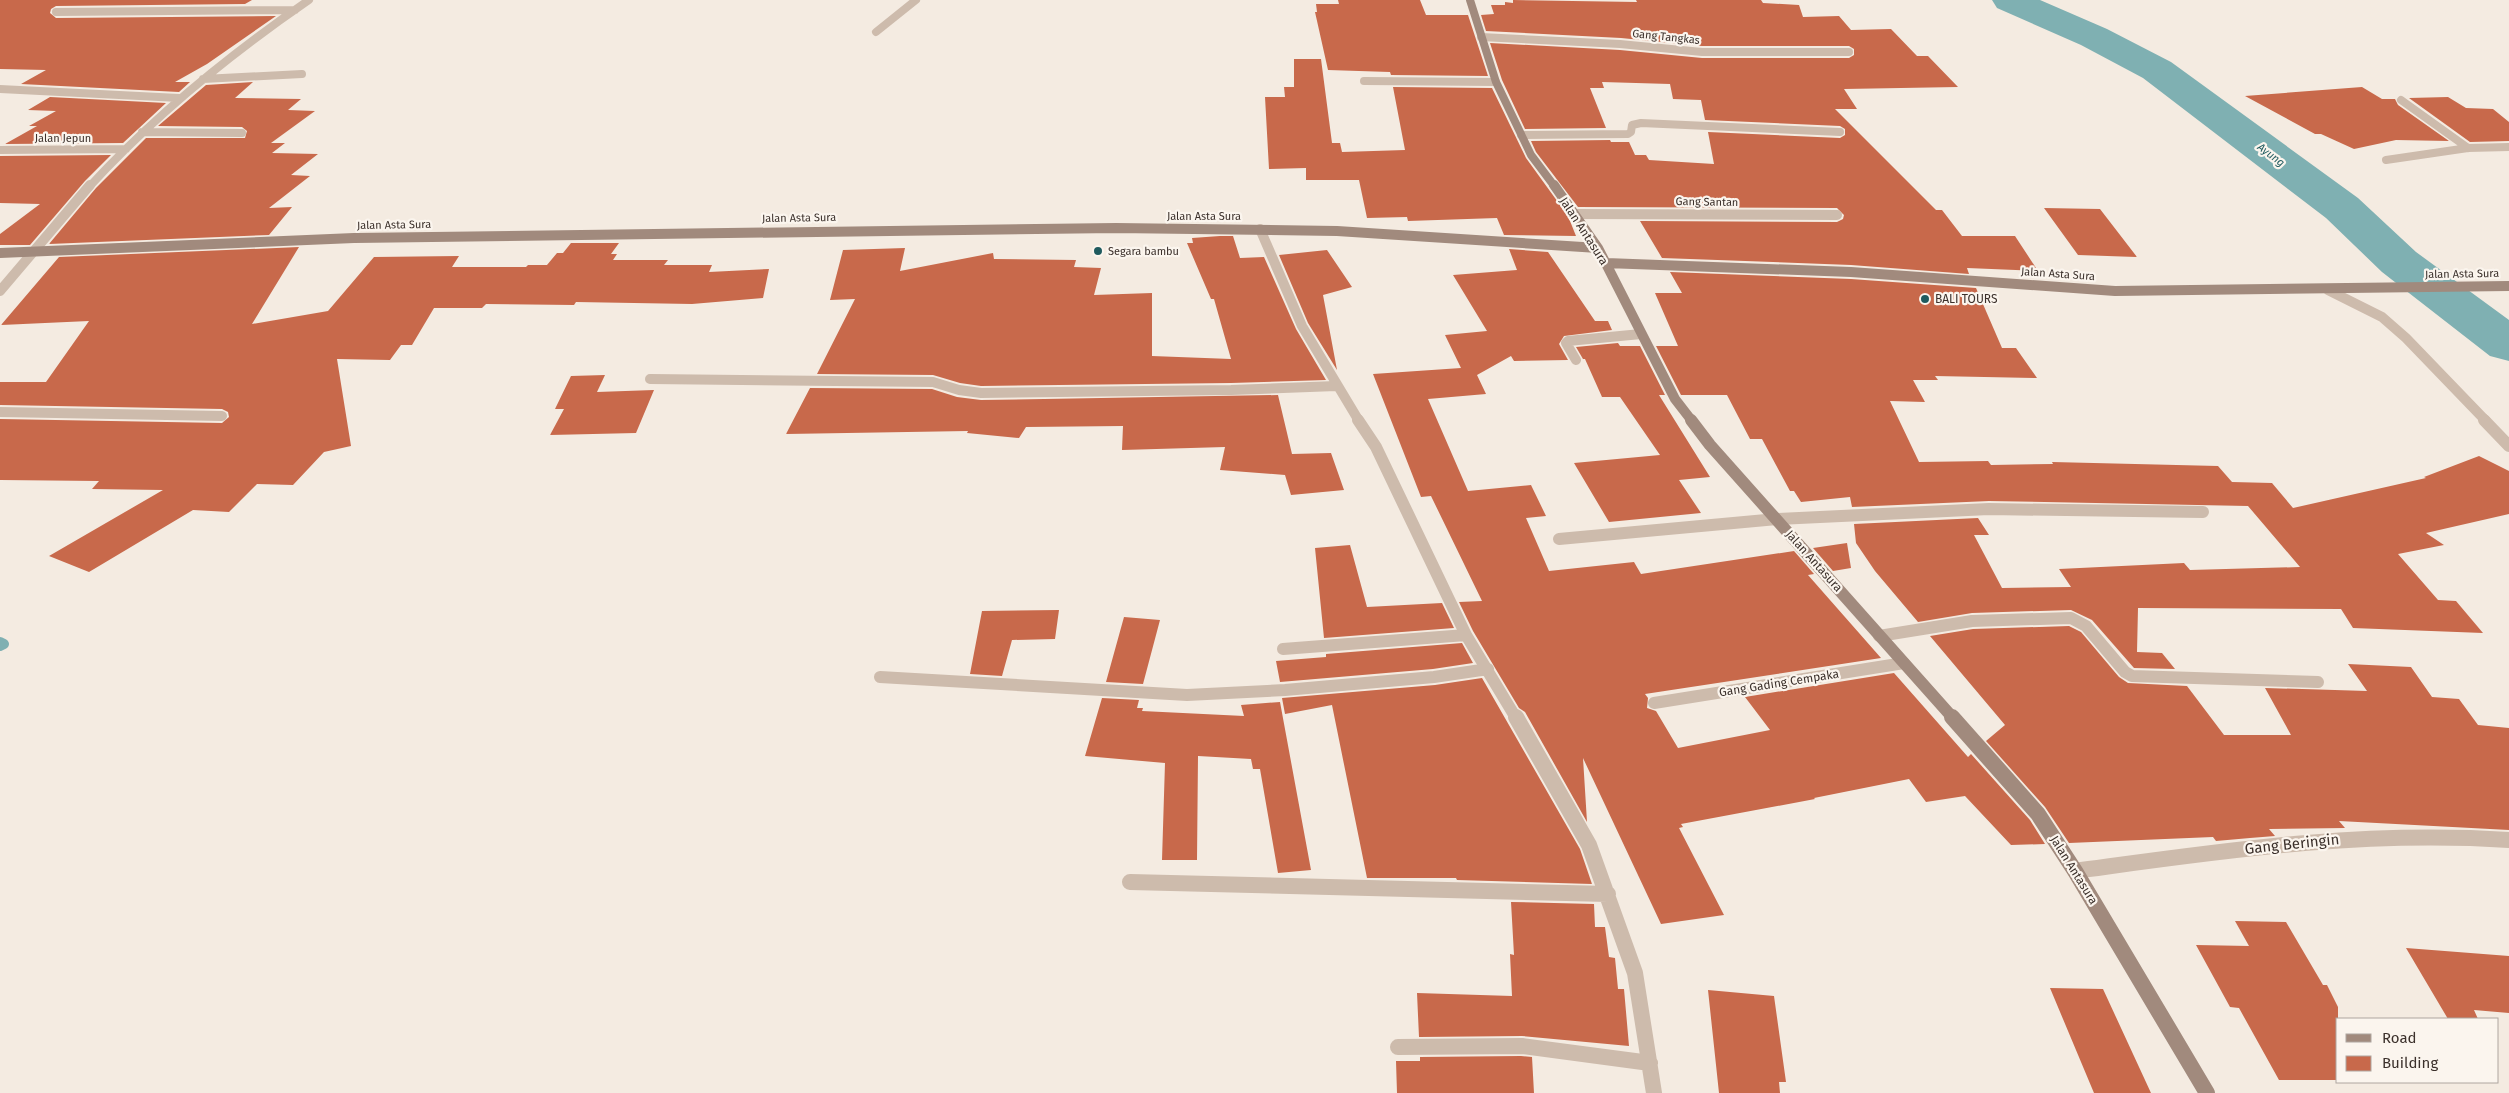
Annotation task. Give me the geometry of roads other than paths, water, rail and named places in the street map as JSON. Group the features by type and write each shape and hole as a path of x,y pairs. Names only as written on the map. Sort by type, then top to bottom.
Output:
{"street":[{"path":"0,291 77,197 142,132 179,98 256,36 310,0"},
{"path":"876,32 916,0"},
{"name":"Jalan Antasura","path":"1470,0 1496,82 1521,135 1540,168 1576,214 1598,248 1675,399 1710,446 2038,814 2075,871 2207,1093"},
{"path":"56,12 295,10"},
{"name":"Gang Tangkas","path":"1481,37 1609,43 1702,52 1849,52"},
{"path":"203,78 302,74"},
{"path":"1364,81 1496,82"},
{"path":"0,89 179,98"},
{"path":"2400,100 2468,148"},
{"path":"1521,135 1628,134 1631,132 1632,125 1641,123 1840,132"},
{"path":"142,132 242,133"},
{"path":"2386,160 2468,148 2509,147"},
{"name":"Jalan Jepun","path":"0,150 126,149"},
{"name":"Gang Santan","path":"1576,214 1682,212 1837,215"},
{"path":"1260,228 1302,326 1336,386 1376,447 1466,636 1488,668 1589,845 1635,973 1654,1093"},
{"name":"Jalan Asta Sura","path":"0,253 364,238 896,229 1260,228 1398,233 1598,248"},
{"name":"Jalan Asta Sura","path":"1606,263 1851,272 2115,291 2328,290 2509,286"},
{"path":"2328,290 2382,317 2406,338 2509,446"},
{"path":"1576,360 1566,343 1568,341 1641,334"},
{"path":"650,379 933,382 959,390 981,393 1222,390 1336,386"},
{"path":"0,412 222,416"},
{"path":"1558,539 1777,519 1989,509 2203,512"},
{"path":"1879,636 1972,621 2071,618 2086,626 2125,672 2132,676 2318,682"},
{"path":"1283,649 1466,636"},
{"name":"Gang Gading Cempaka","path":"1654,703 1904,663"},
{"path":"880,677 1081,687 1187,695 1285,690 1434,677 1488,668"},
{"name":"Gang Beringin","path":"2075,871 2304,841 2380,835 2462,835 2509,840"},
{"path":"1130,882 1608,894"},
{"path":"1398,1047 1522,1046 1650,1063"}],"waterway":[{"name":"Ayung","path":"2010,0 2094,37 2157,70 2342,208 2399,262 2509,345"},
{"path":"0,642 4,644 0,646"}],"place":[{"name":"Segara bambu","path":"1098,251"},
{"name":"BALI TOURS","path":"1925,299"}]}
